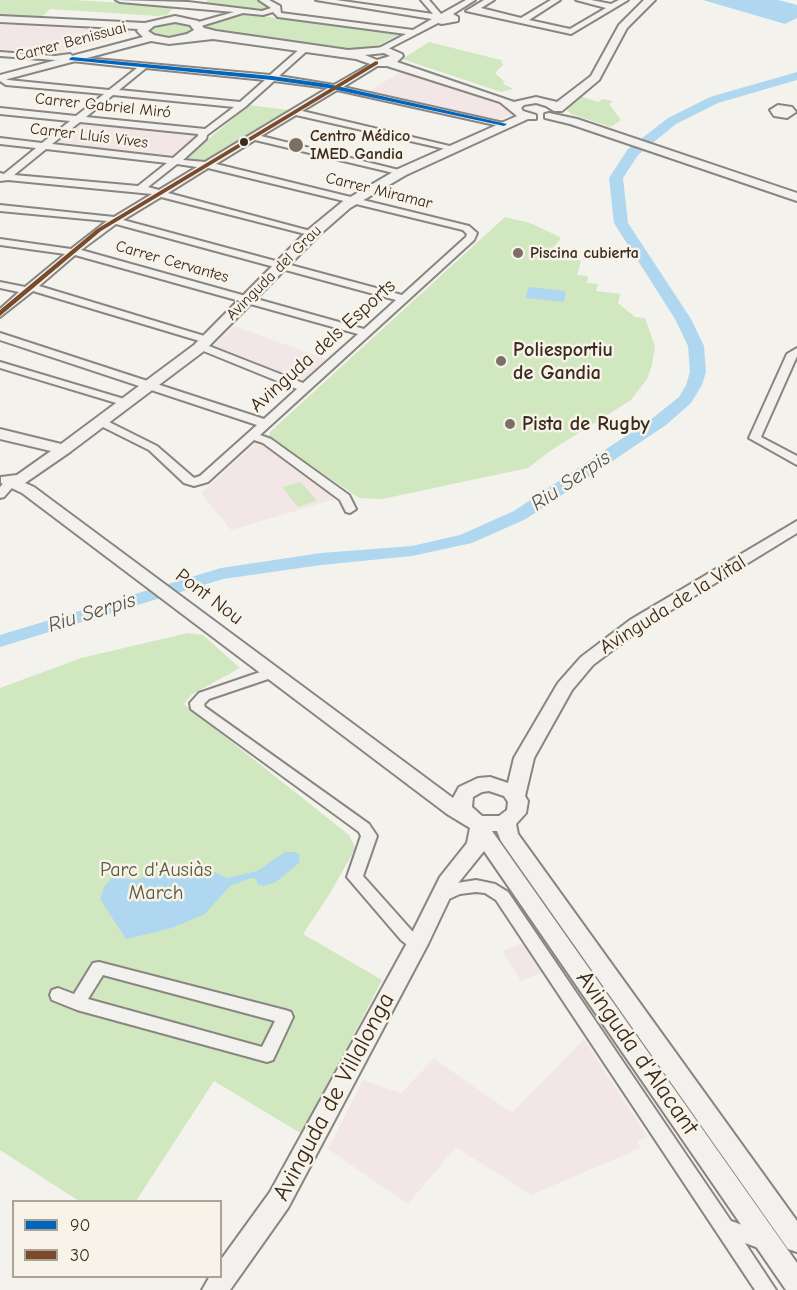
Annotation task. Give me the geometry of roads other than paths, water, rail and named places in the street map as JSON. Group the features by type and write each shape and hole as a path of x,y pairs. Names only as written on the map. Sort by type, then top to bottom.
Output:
{"main road":[{"path":"145,32 158,21 175,19 199,28 257,40 381,59 510,99 545,101 556,99 587,75 615,24 640,0"},
{"path":"0,20 123,28 169,40 213,36 381,59 497,98 521,112 555,111 595,78 623,27 650,0"},
{"path":"190,37 199,28"},
{"name":"Carrer Benissuai","path":"0,77 129,40 145,32"},
{"path":"381,59 382,50"},
{"path":"521,112 527,101"},
{"path":"545,101 555,111 570,120 686,156 797,195"},
{"name":"Avinguda del Grau","path":"10,482 64,449 206,344 280,265 313,233 354,200 402,172 504,124 521,112"},
{"path":"0,434 64,449"},
{"name":"Avinguda del Grau","path":"10,482 18,474 44,463"},
{"name":"Pont Nou","path":"10,482 119,558 270,671"},
{"name":"Avinguda de la Vital","path":"515,796 524,758 565,687 596,653 636,624 797,526"},
{"name":"Avinguda d'Alacant","path":"270,671 476,823 797,1284"},
{"name":"Avinguda de la Vital","path":"475,788 524,758"},
{"name":"Avinguda d'Alacant","path":"419,781 447,790 475,788"},
{"path":"475,788 505,788 515,796 518,807 512,818 505,822 476,823 462,808 463,797 475,788"},
{"name":"Avinguda d'Alacant","path":"505,822 508,836 797,1241"},
{"name":"Avinguda de Villalonga","path":"215,1290 279,1200 452,875 477,845 476,823"}],"street":[{"path":"120,0 204,3 263,13 274,5 360,16 444,18"},
{"path":"175,19 188,4 197,0"},
{"path":"322,0 360,16 415,33"},
{"path":"425,0 444,18"},
{"path":"1,312 73,250 157,192 255,137 471,0"},
{"path":"382,50 444,18 474,9 490,0"},
{"path":"521,21 556,0"},
{"path":"580,0 613,7"},
{"path":"474,9 564,32 573,32 624,0"},
{"path":"199,28 246,11"},
{"path":"140,189 175,162 202,137 202,132 212,130 305,49"},
{"path":"0,54 71,57 272,78 335,87 504,124"},
{"path":"2,178 114,92 144,66"},
{"path":"0,77 6,82 242,105"},
{"name":"Carrer Gabriel Miró","path":"0,111 202,132"},
{"path":"295,112 454,148"},
{"path":"255,137 402,172"},
{"name":"Carrer Lluís Vives","path":"0,141 175,162"},
{"name":"Carrer Miramar","path":"175,162 207,165 469,230"},
{"path":"2,178 157,192 313,233"},
{"path":"0,208 115,220 404,299"},
{"name":"Avinguda dels Esports","path":"101,422 153,448 190,481 198,481 210,475 471,238 472,233 469,230"},
{"name":"Carrer Cervantes","path":"0,242 73,250 366,333"},
{"path":"0,285 29,289 206,344 305,388"},
{"path":"0,336 267,424"},
{"path":"797,351 792,354 755,438 797,461"},
{"path":"0,365 127,403"},
{"path":"254,436 267,441 345,498 350,509"},
{"path":"270,671 204,696 197,703 198,709 364,828 369,836 355,877 407,936 417,944"},
{"path":"514,878 521,912 521,924"},
{"path":"440,897 462,887 489,888 502,896 766,1290"},
{"path":"58,995 77,1003 267,1054 285,1017 99,968 77,1003"},
{"path":"723,1227 769,1242"}],"water":[{"path":"703,0 778,0 797,5 797,18 785,24"},
{"path":"529,287 566,291 564,302 525,298"},
{"path":"285,852 300,855 299,863 276,882 264,886 258,885 256,879 251,878 230,886 205,914 172,928 126,939 100,899 104,887 113,876 134,880 182,868 205,868 228,878 257,871"}],"waterway":[{"name":"Riu Serpis","path":"0,641 221,574 321,559 412,551 466,539 520,515 660,421 685,400 694,385 698,372 696,346 683,319 621,223 616,178 633,152 672,121 714,100 797,76"}],"place":[{"name":"Centro Médico IMED Gandia","path":"296,145"},
{"name":"Piscina cubierta","path":"518,253"},
{"name":"Poliesportiu de Gandia","path":"501,361"},
{"name":"Pista de Rugby","path":"510,424"}],"park label":[{"name":"Parc d'Ausiàs March","path":"156,882"}]}
